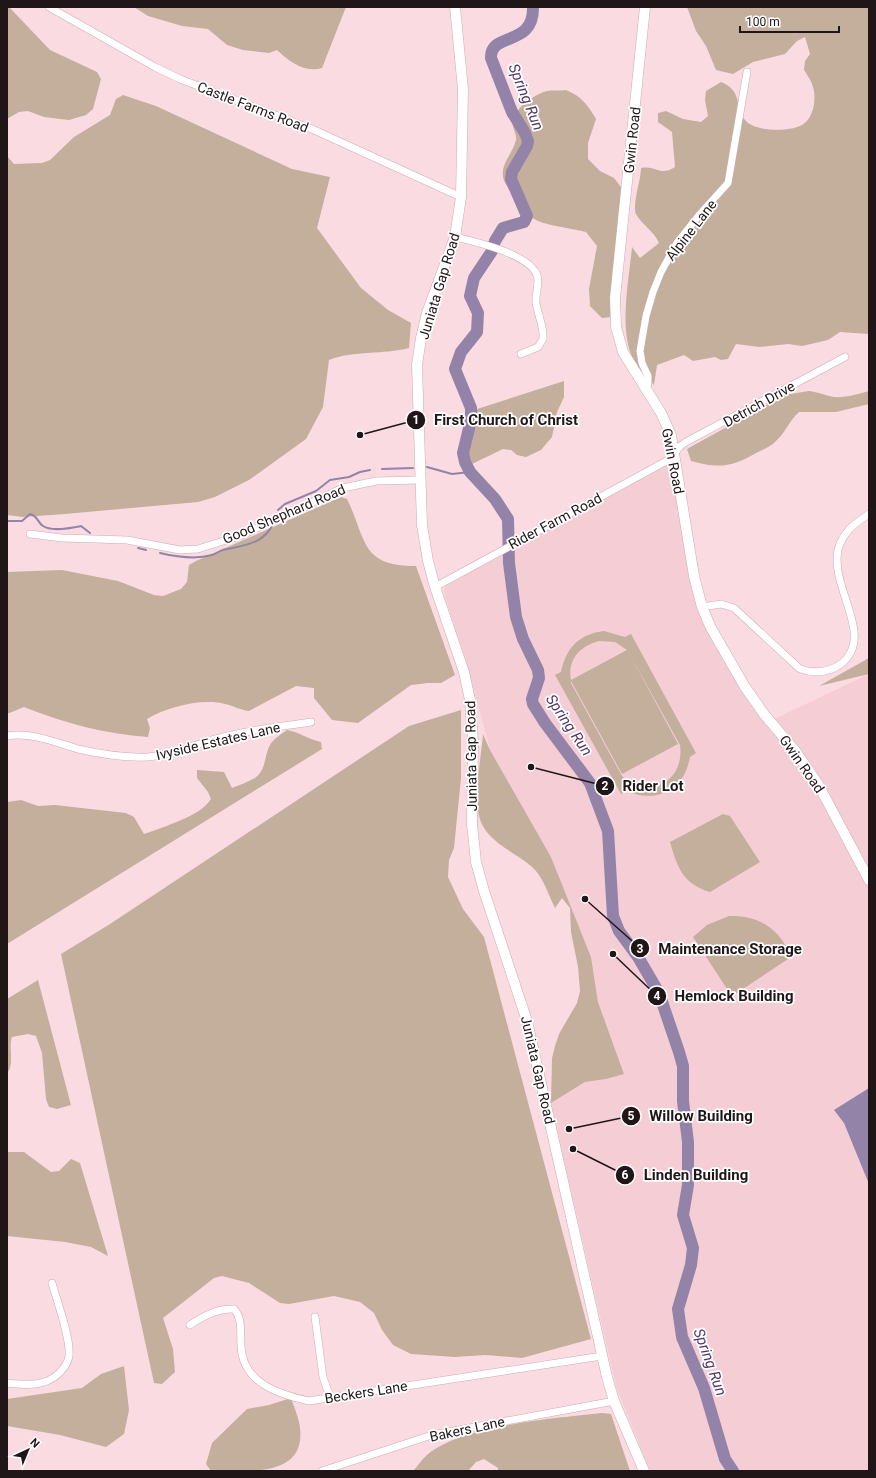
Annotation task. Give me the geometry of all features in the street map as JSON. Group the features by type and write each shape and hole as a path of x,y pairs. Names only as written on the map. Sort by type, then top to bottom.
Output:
{"main road":[{"name":"Juniata Gap Road","path":"455,7 463,89 461,197 455,237 427,313 419,350 417,383 420,480 424,542 435,587 464,672 470,700 473,733 472,824 476,862 484,891 527,1021 602,1356 614,1401 644,1471"},
{"name":"Gwin Road","path":"645,7 615,298 616,327 619,340 629,365 666,423 675,453 684,521 694,576 702,607 718,641 745,687 764,714 800,757 818,784 869,880"}],"street":[{"name":"Castle Farms Road","path":"49,7 149,64 180,79 312,129 461,197"},
{"name":"Alpine Lane","path":"645,388 648,384 648,376 642,363 640,351 646,316 653,292 661,272 677,244 700,214 728,183 747,72"},
{"path":"455,237 493,248 526,261 538,276 535,296 543,339 538,347 521,354"},
{"name":"Detrich Drive","path":"675,453 679,447 686,442 845,356"},
{"name":"Rider Farm Road","path":"435,587 672,458 675,453"},
{"name":"Good Shephard Road","path":"30,534 62,538 127,540 180,550 198,549 242,535 343,488 376,481 420,480"},
{"path":"702,607 721,604 734,608 800,669 815,672 832,670 853,654 860,640 858,624 839,573 838,550 841,542 852,526 869,514"},
{"name":"Ivyside Estates Lane","path":"7,736 38,737 98,752 148,757 176,753 215,739 247,732 311,722"},
{"path":"7,1384 43,1383 55,1378 64,1367 69,1357 68,1344 52,1283"},
{"name":"Beckers Lane","path":"190,1325 200,1318 225,1308 234,1309 239,1316 241,1347 244,1360 249,1371 271,1390 309,1401 602,1356"},
{"path":"314,1317 323,1377 330,1397"},
{"name":"Bakers Lane","path":"322,1471 432,1435 614,1401"}],"shaded area":[{"path":"7,7 10,8 50,50 97,72 101,79 93,109 86,115 69,120 44,117 28,111 19,112 7,119"},
{"path":"134,7 346,7 322,68 309,69 303,68 292,62 277,50 269,53 243,50 227,45 208,29 182,26 148,16"},
{"path":"687,7 869,7 869,334 840,332 828,340 802,346 788,344 759,347 736,344 728,359 721,360 715,357 693,361 684,355 657,365 654,385 640,371 629,349 626,306 632,247 640,258 659,243 641,221 635,210 641,168 651,168 665,171 675,167 672,132 658,122 658,113 666,111 683,119 701,122 708,116 705,100 706,91 721,82 733,90 738,100 742,116 751,125 765,129 782,130 802,125 809,119 812,113 814,99 813,86 804,70 805,61 810,54 805,37 797,41 785,54 753,62 733,74 716,70 706,46 696,31"},
{"path":"566,90 576,95 584,102 596,119 588,143 588,159 600,171 614,178 624,191 611,317 602,318 590,306 589,289 597,246 586,232 546,224 536,220 522,207 512,194 503,177 505,163 516,140 513,120 518,110 532,98 542,93 547,91"},
{"path":"123,95 156,106 292,169 330,177 317,228 361,288 388,310 411,323 409,348 348,355 329,360 323,407 306,439 249,480 215,497 198,502 65,514 23,517 7,515 7,156 14,164 42,163 50,160 74,137 110,115 116,99"},
{"path":"564,381 564,397 557,412 552,437 541,450 526,457 517,455 511,450 503,449 472,464 465,458 467,428 474,410"},
{"path":"809,391 838,397 852,396 869,391 869,404 836,412 799,412 779,438 772,444 733,464 718,466 691,461 687,449 784,395"},
{"path":"671,462 701,610 768,722 869,674 869,1471 650,1471 616,1386 551,1103 585,1082 606,1079 624,1073 598,1002 591,957 551,857 490,750 465,657 445,597 444,589 447,585 574,513"},
{"path":"341,497 347,499 363,538 368,548 375,556 384,561 398,565 416,566 455,675 441,683 411,685 358,723 332,720 314,698 314,688 296,686 249,711 216,702 195,703 174,707 147,719 150,728 148,737 132,736 85,727 24,707 7,714 7,572 62,570 118,581 154,595 163,596 181,589 187,582 189,565 196,561"},
{"path":"604,631 625,637 631,634 696,753 690,757 687,768 676,786 659,795 638,795 626,791 621,794 555,675 561,672 566,655 575,643 588,635","holes":["599,641 615,642 627,650 571,680 571,666 576,655 586,646","628,651 680,745 680,758 677,768 671,777 663,783 654,786 644,786 633,783 622,776 571,683 571,681 622,774 678,744"]},
{"path":"869,658 869,674 819,686"},
{"path":"461,710 461,778 454,848 449,860 448,877 463,909 484,937 591,1339 522,1358 485,1355 455,1357 411,1354 393,1345 382,1330 374,1313 360,1302 334,1296 289,1304 280,1303 249,1283 222,1276 214,1278 163,1318 173,1349 175,1372 162,1384 154,1383 61,954 110,924 409,726"},
{"path":"287,730 321,742 322,749 7,944 7,802 21,800 38,806 55,805 126,813 134,817 144,834 190,816 199,811 211,799 208,792 197,778 197,770 224,772 232,788 249,781 259,775 264,764 267,751 272,742"},
{"path":"483,734 490,750 551,857 591,957 598,1002 624,1074 606,1079 585,1082 551,1103 552,1058 555,1046 559,1034 577,1003 580,991 578,967 571,932 570,908 562,898 555,908 542,880 535,870 498,843 485,829 480,820 477,791"},
{"path":"723,814 730,816 760,862 710,892 693,884 682,873 675,859 670,842"},
{"path":"729,916 750,918 767,926 781,939 791,957 737,993 729,992 693,937 707,925"},
{"path":"38,980 71,1105 57,1109 49,1107 46,1099 42,1053 36,1036 28,1034 12,1037 11,1065 7,1073 7,999"},
{"path":"869,1088 869,1184 844,1123 834,1110"},
{"path":"7,1152 24,1152 51,1172 59,1171 71,1159 80,1163 108,1256 91,1247 65,1242 7,1236"},
{"path":"124,1366 129,1410 124,1434 106,1447 60,1435 7,1426 7,1399 82,1388 101,1374"},
{"path":"291,1398 298,1416 300,1428 299,1444 294,1456 284,1464 257,1471 211,1471 206,1464 212,1443 247,1409 269,1405"},
{"path":"602,1413 611,1414 630,1471 498,1471 498,1468 484,1459 476,1462 468,1471 413,1471 427,1455 442,1445 462,1436 510,1425 560,1417"}],"waterway":[{"name":"Spring Run","path":"533,7 531,20 527,28 520,34 497,44 493,50 491,58 512,112 525,133 528,141 527,146 512,172 511,179 527,216 524,222 503,228 495,241 492,251 474,278 470,296 478,313 477,332 461,352 455,369 471,408 471,420 463,453 465,462 470,472 495,499 508,519 509,563 516,617 523,639 538,670 539,678 532,699 533,704 545,723 590,783 608,831 613,916 619,931 638,957 659,993 683,1066 683,1101 688,1142 688,1185 683,1215 693,1248 691,1265 678,1309 682,1337 704,1388 725,1459 733,1471"},
{"path":"427,467 452,474 470,472"},
{"path":"382,469 413,468"},
{"path":"278,510 285,504 316,491 330,480 349,477 360,472 370,470"},
{"path":"7,521 22,521 30,514 35,516 41,524 47,528 62,529 81,526 90,533"},
{"path":"160,553 173,556 206,557 222,550 252,543 264,536 273,524"},
{"path":"138,548 146,550"}],"place":[{"name":"First Church of Christ","path":"360,435"},
{"name":"Rider Lot","path":"531,767"},
{"name":"Maintenance Storage","path":"585,899"},
{"name":"Hemlock Building","path":"613,954"},
{"name":"Willow Building","path":"569,1129"},
{"name":"Linden Building","path":"573,1149"}]}
